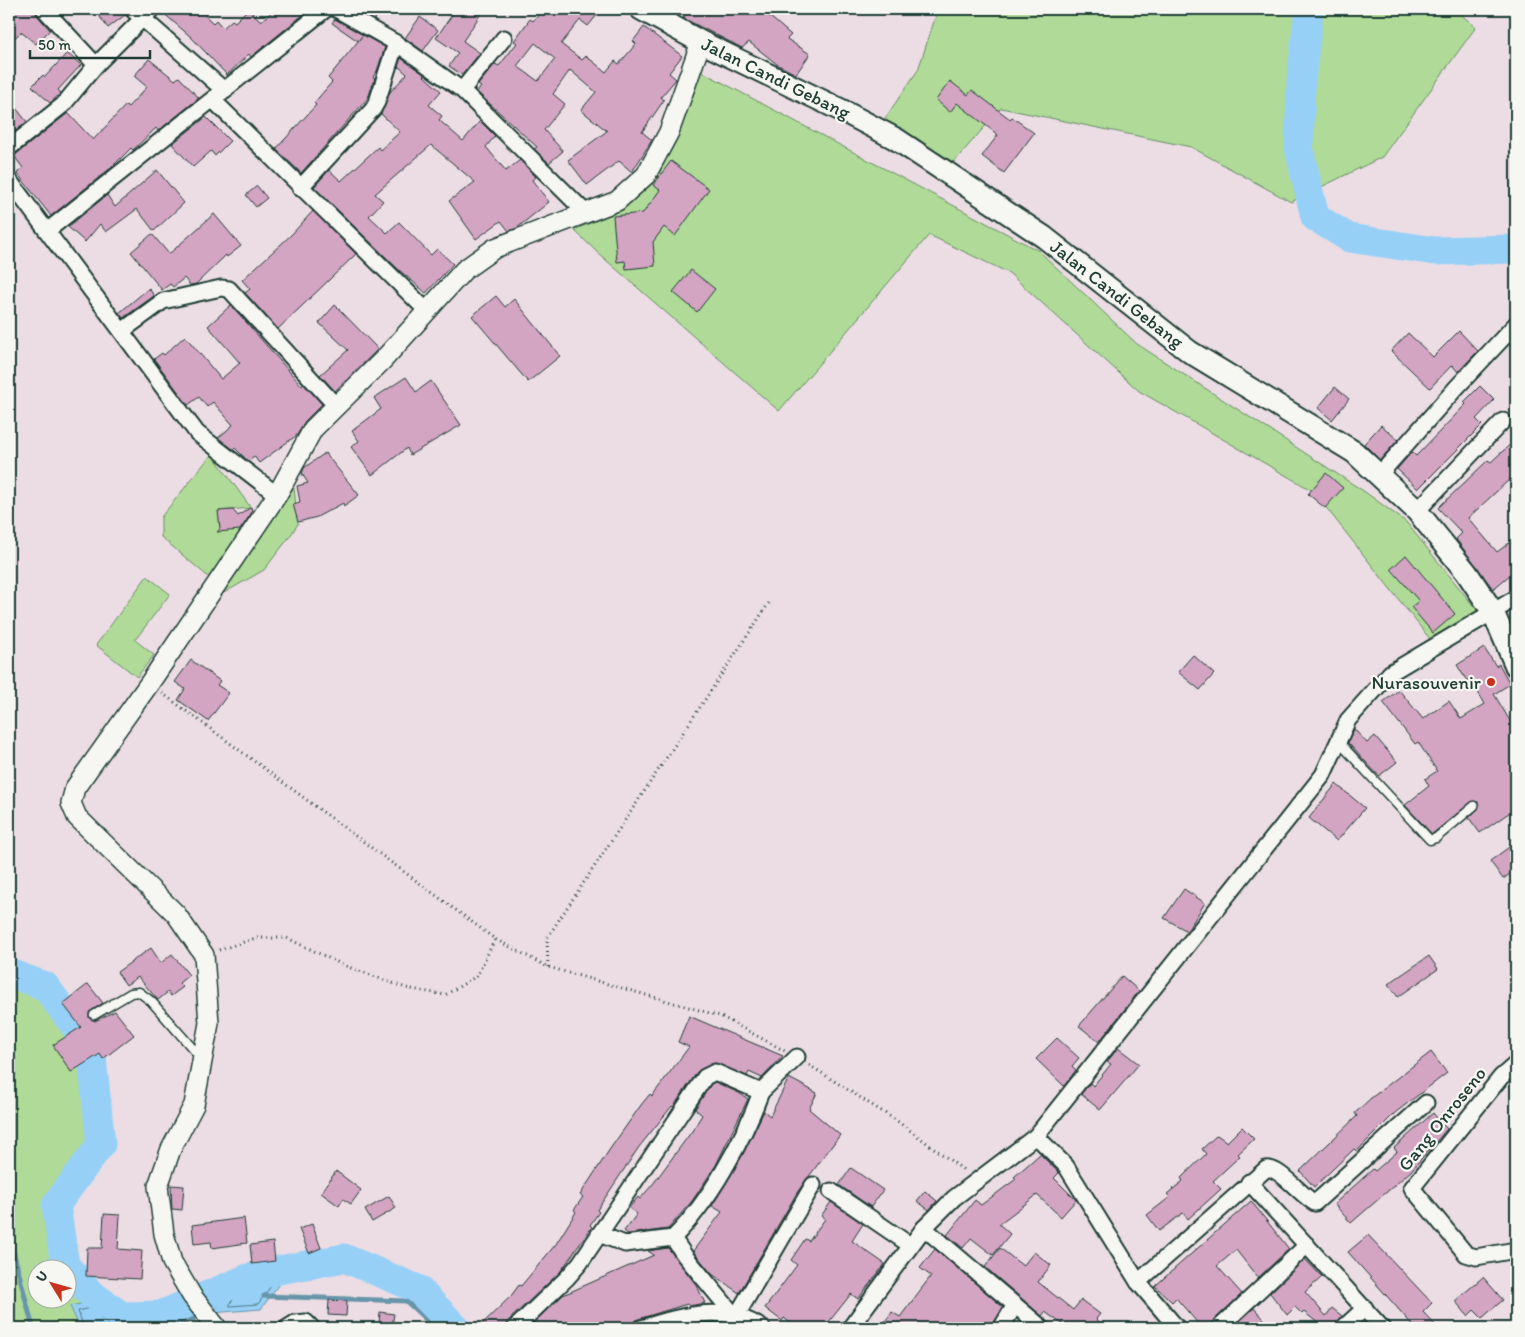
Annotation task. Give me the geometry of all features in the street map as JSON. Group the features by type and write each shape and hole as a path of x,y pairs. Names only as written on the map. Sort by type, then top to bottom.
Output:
{"main road":[{"name":"Jalan Candi Gebang","path":"641,9 701,42 844,111 904,144 1044,237 1190,352 1311,424 1354,452 1380,474 1417,511 1466,573 1493,612 1516,666"}],"street":[{"path":"44,9 96,65"},
{"path":"47,231 326,9"},
{"path":"336,9 396,43 462,90 587,214"},
{"path":"9,148 63,104 142,12 300,188 427,311"},
{"path":"462,90 504,38"},
{"path":"216,1327 192,1296 172,1262 164,1234 158,1186 171,1149 194,1105 209,1023 204,955 176,914 77,817 71,803 75,788 149,684 277,495 313,429 337,408 384,360 464,270 495,248 617,201 646,175 669,132 701,42"},
{"path":"300,188 373,109 396,43"},
{"path":"9,180 197,433 277,495"},
{"path":"122,331 163,300 221,288 229,289 337,408"},
{"path":"1380,474 1456,388 1515,328"},
{"path":"1417,511 1503,421"},
{"path":"848,1327 924,1228 954,1198 1036,1136 1323,775 1348,720 1390,672 1516,598"},
{"path":"599,1234 624,1244 673,1238 696,1213 744,1133 761,1092 797,1058"},
{"name":"Gang Onroseno","path":"1516,1064 1501,1078 1412,1188 1466,1254 1476,1257 1516,1250"},
{"path":"514,1328 567,1278 705,1077 715,1072 761,1092"},
{"path":"1138,1282 1266,1169 1277,1170 1304,1198 1315,1203 1426,1103"},
{"path":"1036,1136 1066,1166 1138,1282 1177,1328"},
{"path":"1250,1182 1382,1328"},
{"path":"736,1315 813,1185"},
{"path":"831,1191 910,1245"},
{"path":"924,1228 1042,1328"},
{"path":"673,1238 685,1256 736,1315"},
{"path":"1219,1328 1307,1244"},
{"path":"1001,1328 1015,1305"},
{"path":"1343,1328 1365,1308"},
{"path":"641,1328 688,1314 714,1313 736,1315 762,1328"},
{"path":"287,1328 295,1323 306,1322 312,1328"}],"lane":[{"path":"1338,741 1430,840 1436,838 1474,806"},
{"path":"94,1015 131,993 139,992 151,1001 202,1060"}],"path":[{"path":"548,967 547,938 769,603"},
{"path":"149,684 495,939 548,967 720,1016 797,1058 897,1121 977,1180"},
{"path":"204,955 256,938 287,938 344,965 406,988 445,995 477,976 495,939"}],"green space":[{"path":"938,9 1454,9 1476,27 1382,157 1291,202 1191,147 1001,108 954,162 879,127 918,70"},
{"path":"697,69 1039,251 1137,344 1365,492 1406,522 1481,615 1437,648 1313,491 1139,391 1009,273 929,235 779,411 574,230 612,214 646,181"},
{"path":"212,454 251,508 219,511 221,531 253,529 212,580 161,537 161,517"},
{"path":"294,488 298,524 288,539 264,570 215,598 267,513"},
{"path":"147,576 170,594 135,640 154,655 137,677 96,645"},
{"path":"9,984 39,996 89,1057 96,1143 50,1203 58,1260 28,1260 28,1310 78,1310 78,1290 117,1326 160,1328 9,1328"}],"water":[{"path":"279,1270 279,1284 261,1309 211,1313 248,1278"},
{"path":"91,1302 117,1326 160,1328 80,1328 72,1310 78,1310 78,1304"}],"building":[{"path":"9,9 35,9 37,15 50,30 36,44 21,32 9,43"},
{"path":"94,9 123,9 125,15 108,28"},
{"path":"161,9 198,9 213,23 216,20 223,28 232,20 235,22 248,9 261,21 275,9 300,9 304,14 251,57 249,54 227,75"},
{"path":"355,9 383,9 374,20"},
{"path":"456,9 484,9 463,41 480,53 462,75 449,66 458,53 436,38"},
{"path":"544,9 602,9 588,26 580,20 561,44 582,60 586,56 606,72 615,61 619,64 636,44 633,41 644,27 682,56 669,73 676,79 661,97 664,100 642,132 652,140 632,172 619,161 587,185 568,160 607,131 581,110 596,92 570,70 553,94 565,104 544,130 563,151 549,163 534,149 537,147 477,92 481,87 478,85 495,64 499,66 517,43 514,41 530,19 533,21","holes":["535,43 555,59 538,81 517,66"]},
{"path":"690,9 761,9 791,35 787,39 810,54 796,74 778,65 749,42 742,48 683,18"},
{"path":"420,17 438,30 423,51 405,38"},
{"path":"335,19 363,35 358,41 332,23"},
{"path":"363,35 385,47 373,77 375,78 368,98 301,173 276,149 316,105 314,103 332,82 328,78"},
{"path":"67,53 81,65 58,90 61,93 50,103 32,86 43,75 45,77"},
{"path":"401,58 425,75 441,91 429,105 442,116 439,120 463,141 480,121 495,136 486,147 506,171 520,160 536,177 532,180 549,202 517,228 509,231 501,221 476,239 449,201 475,182 431,145 375,194 383,201 369,216 387,233 399,222 431,255 437,249 453,264 426,293 398,269 314,187 329,170 341,181 378,147 380,150 400,132 381,114 390,92 407,74 398,66"},
{"path":"149,59 175,80 179,77 199,98 158,131 156,128 133,150 131,148 112,167 51,216 17,173 23,168 14,156 68,113 93,140 126,105 128,107 147,87 134,76"},
{"path":"950,81 968,95 972,90 1010,119 1012,117 1034,133 1004,173 982,156 998,135 957,103 950,112 936,100"},
{"path":"9,99 27,122 9,136"},
{"path":"206,117 230,141 215,156 211,151 193,167 172,144"},
{"path":"671,161 709,189 675,236 664,227 653,242 655,266 626,269 625,261 617,262 613,216 643,213 660,190 653,185"},
{"path":"157,170 184,203 154,231 137,209 106,232 100,224 85,242 68,227 107,195 115,207"},
{"path":"257,186 267,198 256,207 246,195"},
{"path":"313,211 356,254 278,329 245,293 250,289 242,280 291,235"},
{"path":"214,214 241,246 227,257 226,255 196,284 190,285 184,278 173,287 170,284 162,290 131,252 152,234 169,254"},
{"path":"691,270 715,289 697,312 673,292"},
{"path":"149,288 154,296 123,318 119,313"},
{"path":"496,296 505,307 514,299 560,356 528,382 472,316"},
{"path":"231,305 302,386 304,384 322,404 305,421 297,435 259,463 254,456 248,461 235,448 233,449 218,438 233,425 213,402 207,407 199,397 188,405 154,359 162,353 164,355 185,336 221,379 240,363 208,326"},
{"path":"335,305 378,349 335,391 320,375 348,350 319,323"},
{"path":"1459,331 1478,351 1458,372 1452,365 1430,388 1391,351 1408,333 1433,357"},
{"path":"406,377 416,392 431,381 461,425 410,455 407,448 372,475 351,447 359,441 352,431 381,409 374,398"},
{"path":"1480,386 1494,400 1476,419 1482,425 1418,489 1397,469 1412,452 1416,456 1466,404 1464,402"},
{"path":"1335,387 1349,399 1332,420 1318,408"},
{"path":"1381,425 1398,440 1380,460 1364,444"},
{"path":"1516,439 1516,485 1510,479 1468,518 1497,552 1516,538 1516,570 1493,589 1456,539 1462,533 1438,508 1488,460 1491,462"},
{"path":"325,453 359,495 344,506 343,503 317,517 298,522 293,504 300,502 297,486 308,483 302,474 304,468"},
{"path":"1326,473 1343,488 1325,508 1308,494"},
{"path":"251,507 252,512 240,530 217,532 220,529 218,511 233,510 238,516"},
{"path":"1406,555 1455,614 1433,633 1411,607 1419,601 1391,569"},
{"path":"1484,648 1496,666 1499,664 1510,684 1494,694 1516,731 1516,808 1480,833 1469,818 1479,807 1478,802 1473,801 1432,834 1405,805 1429,786 1425,779 1437,771 1418,742 1415,744 1383,702 1399,690 1423,719 1449,701 1461,719 1485,704 1470,679 1467,681 1457,665"},
{"path":"1193,655 1214,674 1200,690 1178,672"},
{"path":"191,660 220,681 217,685 229,693 208,721 178,700 185,689 175,682"},
{"path":"1354,729 1367,743 1375,736 1397,762 1379,776 1348,743"},
{"path":"1336,784 1365,808 1337,841 1309,818"},
{"path":"1516,842 1516,870 1503,879 1490,861"},
{"path":"1184,889 1205,903 1187,931 1164,918"},
{"path":"151,948 161,963 172,954 189,975 179,983 183,987 171,996 168,992 158,1000 138,977 126,985 117,972"},
{"path":"1429,956 1438,969 1398,997 1388,984"},
{"path":"1122,976 1139,991 1099,1042 1079,1026"},
{"path":"88,984 103,1003 89,1012 89,1018 95,1021 115,1011 134,1035 103,1059 100,1054 71,1072 53,1045 81,1027 63,1004"},
{"path":"689,1016 783,1056 762,1078 749,1072 747,1076 715,1063 698,1071 673,1107 639,1147 597,1210 599,1212 590,1225 592,1227 560,1272 508,1321 506,1328 478,1328 511,1296 519,1285 521,1286 556,1244 576,1212 574,1210 583,1197 580,1195 610,1149 641,1105 650,1094 652,1096 689,1047 678,1042"},
{"path":"1057,1038 1079,1058 1072,1066 1076,1070 1064,1086 1036,1059"},
{"path":"1118,1048 1139,1064 1100,1110 1081,1094 1090,1083 1093,1086 1111,1064 1107,1062"},
{"path":"1431,1052 1447,1073 1396,1112 1357,1151 1354,1149 1314,1187 1300,1171 1357,1116 1355,1113 1371,1098"},
{"path":"789,1078 817,1093 809,1109 840,1135 798,1191 739,1293 712,1274 693,1251 722,1212 712,1206 743,1154 764,1111 770,1116"},
{"path":"715,1082 748,1099 716,1165 692,1201 668,1229 628,1234 624,1231 637,1214 629,1208 653,1184 692,1131 702,1115 695,1109 711,1084"},
{"path":"1433,1113 1447,1129 1411,1171 1351,1223 1334,1204 1373,1169 1375,1171 1397,1152 1394,1148"},
{"path":"1242,1127 1254,1139 1238,1154 1240,1156 1213,1181 1221,1189 1188,1219 1183,1213 1159,1231 1147,1215 1170,1197 1167,1194 1183,1181 1181,1178 1206,1154 1202,1149 1217,1135 1227,1142"},
{"path":"1040,1154 1059,1173 1054,1178 1076,1200 1061,1217 1037,1195 999,1224 1010,1234 993,1255 971,1238 963,1248 947,1235 975,1200 981,1205 1016,1179 1014,1177"},
{"path":"851,1168 883,1190 871,1207 839,1185"},
{"path":"336,1171 361,1190 351,1204 343,1199 339,1206 321,1193"},
{"path":"171,1185 184,1186 182,1210 172,1209"},
{"path":"925,1191 937,1201 929,1210 917,1201"},
{"path":"389,1196 396,1208 372,1222 365,1210"},
{"path":"1251,1201 1289,1249 1258,1278 1236,1250 1217,1266 1242,1294 1213,1321 1210,1328 1202,1328 1176,1298 1172,1302 1155,1286"},
{"path":"831,1202 863,1224 852,1241 885,1264 858,1299 851,1294 824,1328 797,1328 784,1318 782,1321 765,1308 797,1265 791,1260 805,1239 809,1241 825,1219 821,1216"},
{"path":"104,1214 120,1215 118,1249 142,1251 140,1279 86,1276 87,1248 102,1248"},
{"path":"244,1218 247,1243 212,1248 211,1242 194,1244 192,1225"},
{"path":"312,1224 321,1248 309,1253 299,1229"},
{"path":"1368,1235 1432,1303 1423,1312 1438,1328 1415,1328 1348,1252"},
{"path":"273,1242 275,1261 252,1264 250,1245"},
{"path":"668,1248 697,1286 705,1303 689,1306 687,1304 638,1319 634,1322 632,1328 528,1328 563,1295 654,1255 648,1251"},
{"path":"1000,1248 1023,1266 1034,1252 1051,1265 1038,1282 1073,1310 1081,1300 1100,1314 1096,1319 1108,1328 1068,1328 1045,1312 1042,1316 985,1267"},
{"path":"935,1249 1003,1307 992,1328 880,1328 892,1312 900,1317 931,1276 920,1268"},
{"path":"1305,1259 1322,1277 1305,1292 1326,1316 1332,1308 1342,1316 1334,1328 1315,1328 1319,1324 1304,1312 1302,1314 1295,1307 1287,1315 1270,1293"},
{"path":"1483,1277 1503,1300 1482,1318 1474,1310 1468,1316 1455,1301"},
{"path":"329,1300 347,1301 346,1316 328,1315"},
{"path":"1254,1308 1272,1328 1232,1328"},
{"path":"380,1312 394,1314 392,1326 379,1324"}],"waterway":[{"path":"1309,9 1301,81 1299,149 1315,217 1349,238 1435,251 1513,249 1516,247"},
{"path":"9,973 45,986 91,1048 101,1144 56,1205 65,1265 90,1293 122,1316 160,1315 248,1278 279,1270 344,1258 418,1289 456,1328"},
{"path":"9,1235 33,1328"},
{"path":"264,1296 406,1301 435,1328"},
{"path":"172,1328 202,1315"}],"place":[{"name":"Nurasouvenir","path":"1491,682"}]}
